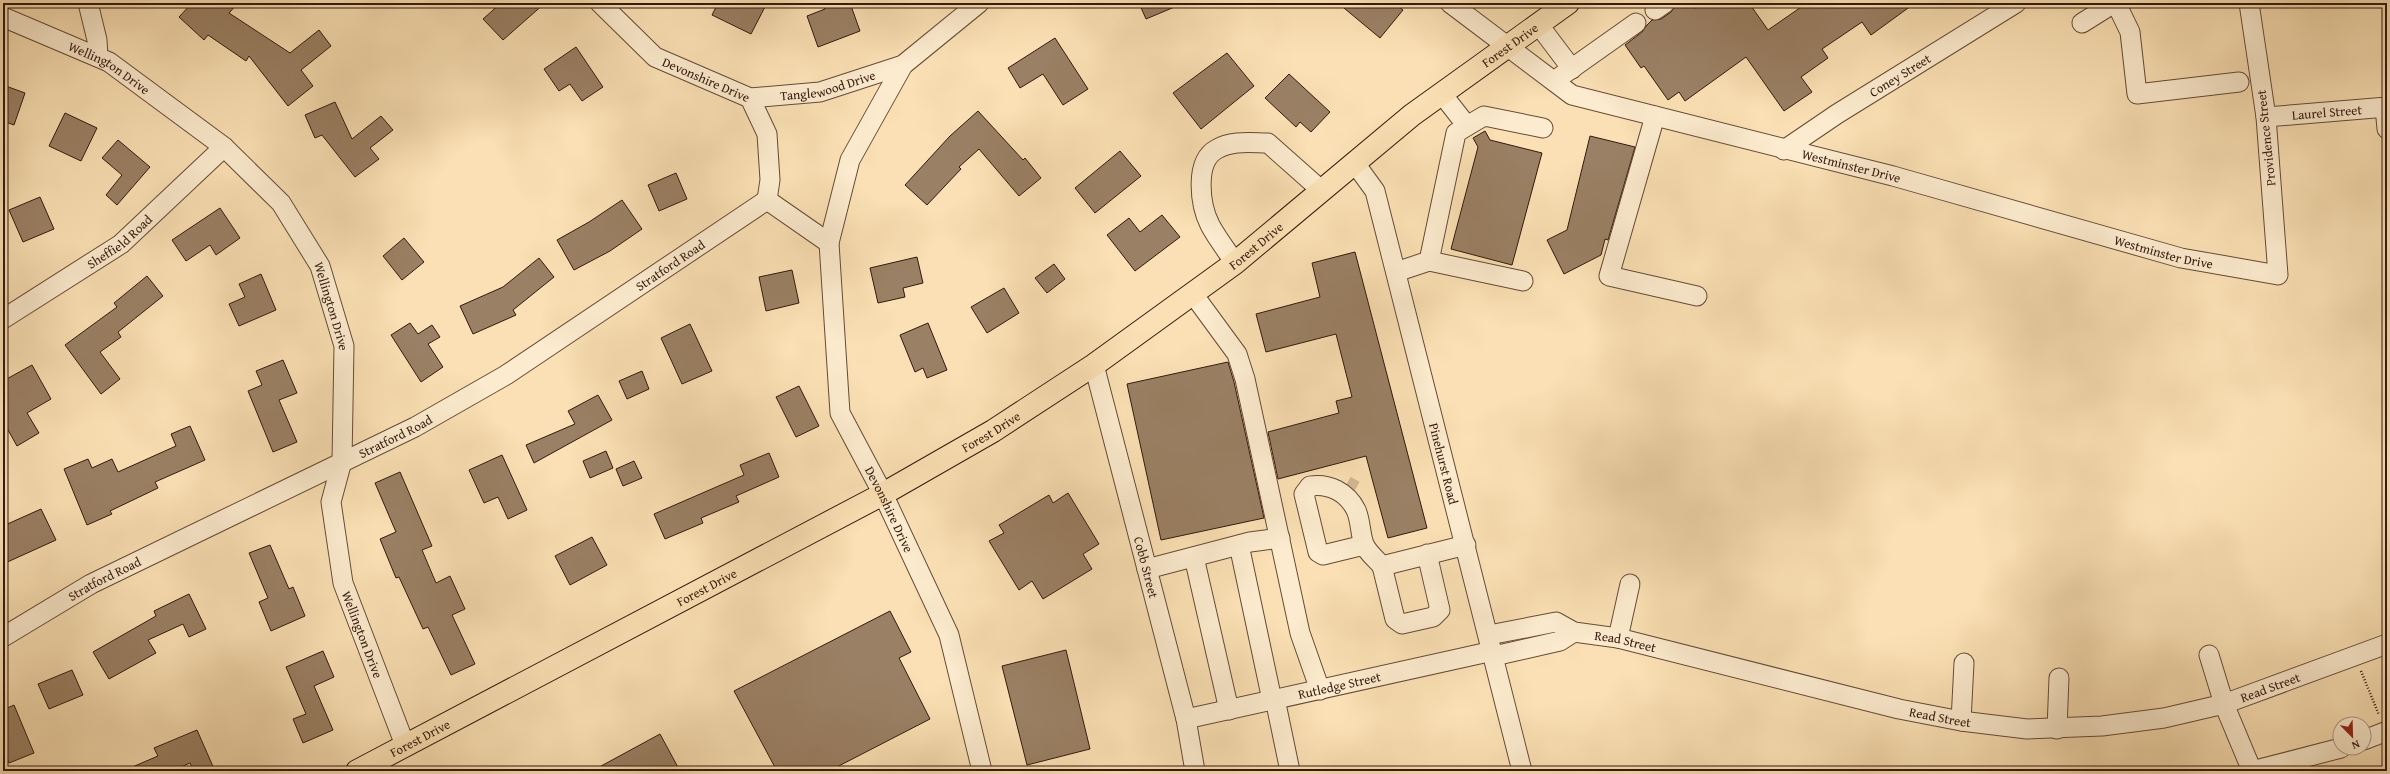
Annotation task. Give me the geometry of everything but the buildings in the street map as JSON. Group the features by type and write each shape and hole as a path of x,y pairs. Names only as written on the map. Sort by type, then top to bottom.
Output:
{"main road":[{"name":"Forest Drive","path":"357,771 883,494 993,431 1094,365 1235,263 1354,162 1442,94 1568,3"}],"street":[{"path":"88,3 97,40 98,57"},
{"name":"Devonshire Drive","path":"600,3 654,57 750,98 767,134 770,180 767,200"},
{"path":"903,65 979,3"},
{"name":"Westminster Drive","path":"1450,3 1508,45 1572,95 1784,150 1893,176 2180,258 2278,274"},
{"name":"Coney Street","path":"1784,150 1837,114 2016,3"},
{"path":"2082,22 2115,3 2130,32 2137,94 2239,82"},
{"name":"Providence Street","path":"2249,3 2266,117 2278,274"},
{"name":"Wellington Drive","path":"3,17 109,62 224,147 281,203 320,266 344,346 342,461 331,502 343,583 405,745"},
{"path":"1554,81 1636,23"},
{"path":"1538,24 1572,69"},
{"name":"Devonshire Drive","path":"903,65 850,160 828,243 840,413 883,494 949,635 982,771"},
{"name":"Tanglewood Drive","path":"750,98 820,92 903,65"},
{"path":"1442,94 1467,126"},
{"path":"2386,107 2387,129"},
{"name":"Laurel Street","path":"2266,117 2386,107"},
{"path":"1429,261 1456,133 1484,116 1543,128"},
{"path":"1655,116 1609,276 1698,296"},
{"path":"1235,263 1209,224 1201,187 1203,164 1216,149 1240,142 1268,143 1321,190"},
{"name":"Sheffield Road","path":"3,319 121,244 224,147"},
{"name":"Pinehurst Road","path":"1354,162 1375,191 1492,647 1522,771"},
{"path":"767,200 828,243"},
{"name":"Stratford Road","path":"3,637 91,584 342,461 415,427 506,375 767,200"},
{"path":"1396,272 1429,261 1523,281"},
{"path":"1193,294 1237,354 1245,379 1300,633 1320,690"},
{"name":"Cobb Street","path":"1094,365 1186,719 1195,771"},
{"path":"1312,490 1338,481 1350,487 1364,545 1382,566 1395,619 1402,624 1433,617 1440,610 1427,554"},
{"path":"1312,490 1332,487 1344,496 1356,510"},
{"path":"1312,490 1318,552 1322,555 1364,545"},
{"path":"1147,569 1239,545 1280,538"},
{"path":"1239,545 1290,771"},
{"path":"1382,566 1466,545"},
{"path":"1194,557 1229,710"},
{"path":"1618,638 1630,584"},
{"name":"Rutledge Street","path":"1186,719 1320,690 1492,647 1556,622 1574,632"},
{"name":"Read Street","path":"1574,632 1618,638 1899,709 1961,722 2027,729 2102,726 2164,718 2224,704 2387,644"},
{"path":"2209,655 2224,704 2252,771 2332,750"},
{"path":"1961,722 1964,663"},
{"path":"2057,729 2059,678"},
{"path":"2372,737 2386,732"}],"path":[{"path":"2361,670 2386,732"}],"tunnel":[{"path":"1346,485 1355,490"}]}
